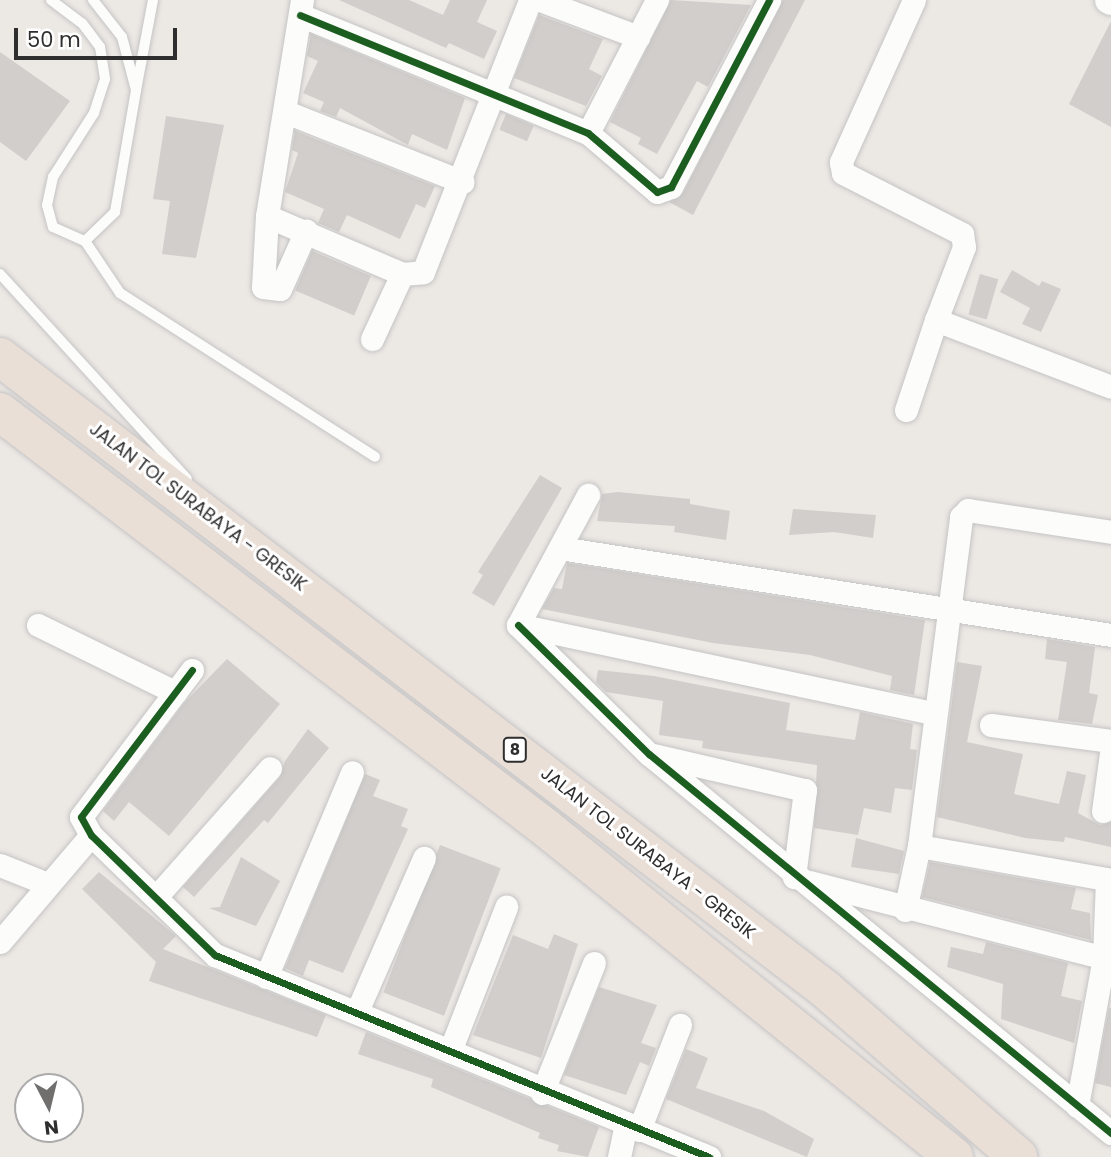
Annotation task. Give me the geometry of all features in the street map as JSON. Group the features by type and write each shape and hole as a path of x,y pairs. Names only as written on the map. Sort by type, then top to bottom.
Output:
{"highway":[{"name":"JALAN TOL SURABAYA - GRESIK","path":"0,357 235,534 825,989 1018,1157"},
{"name":"8","path":"0,412 546,828 954,1157"}],"street":[{"path":"267,215 402,274 423,272 463,182 530,0"},
{"path":"540,0 638,37"},
{"path":"588,133 657,0"},
{"path":"306,231 280,289 263,287 267,215 301,8 496,97 588,133 657,192 666,191 769,0"},
{"path":"906,410 964,247 962,234 850,180 841,162 914,0"},
{"path":"286,112 463,182"},
{"path":"372,339 402,274"},
{"path":"936,320 1111,387"},
{"path":"518,625 588,495"},
{"path":"905,909 919,846 961,517 968,510 1111,532"},
{"path":"559,548 1111,635"},
{"path":"38,625 175,692"},
{"path":"518,625 935,714"},
{"path":"518,625 649,754 1111,1133"},
{"path":"192,670 84,811 82,822 91,835 215,955 266,977 358,1009 542,1093 709,1157"},
{"path":"991,725 1111,741"},
{"path":"1103,811 1111,753"},
{"path":"649,754 804,790 797,878"},
{"path":"156,897 270,768"},
{"path":"266,977 352,772"},
{"path":"0,942 45,883 91,835"},
{"path":"919,846 1109,880 1104,958 1077,1106"},
{"path":"358,1009 424,858"},
{"path":"0,865 45,883"},
{"path":"797,878 905,909 1104,958"},
{"path":"450,1051 506,907"},
{"path":"542,1093 594,963"},
{"path":"619,1157 680,1025"}],"lane":[{"path":"51,0 82,23 100,47 105,79 94,113 53,177 47,205 54,227 85,242 120,293 374,457"},
{"path":"93,0 122,37 136,90"},
{"path":"85,242 115,212 153,0"},
{"path":"0,274 235,534"}],"building":[{"path":"339,0 409,0 443,15 450,0 487,0 477,22 497,31 484,59 449,43 446,48"},
{"path":"671,0 751,5 708,87 697,81 657,154 638,144 641,138 610,122"},
{"path":"783,0 805,0 693,215 669,202 683,193"},
{"path":"539,15 603,39 589,69 602,76 586,106 514,78"},
{"path":"1111,21 1111,127 1069,104"},
{"path":"311,34 465,98 447,150 412,134 408,145 340,108 336,117 320,111 324,102 303,93 318,61 307,56"},
{"path":"0,52 70,101 26,161 0,142"},
{"path":"506,114 534,126 527,141 499,130"},
{"path":"166,116 224,125 196,258 162,254 170,201 153,199"},
{"path":"295,131 435,186 425,208 416,204 400,239 347,215 339,232 318,223 324,209 285,192 298,153 292,150"},
{"path":"312,251 371,276 354,316 295,291"},
{"path":"1012,270 1039,286 1042,281 1061,289 1041,332 1022,324 1030,308 1000,292"},
{"path":"980,274 998,279 987,320 968,314"},
{"path":"540,475 562,488 494,606 472,593 483,575 478,572"},
{"path":"618,492 690,499 690,504 730,511 726,540 674,532 675,526 597,521 602,494"},
{"path":"793,509 876,515 873,538 834,532 789,535"},
{"path":"567,563 925,620 914,695 890,690 892,676 810,655 713,643 542,609 554,588 562,589"},
{"path":"1047,639 1095,647 1089,693 1098,695 1092,724 1058,720 1067,662 1045,659"},
{"path":"227,659 280,704 169,836 129,802 114,821 103,811 185,702"},
{"path":"957,662 982,666 967,742 1023,754 1014,794 1059,804 1067,771 1086,775 1078,813 1100,825 1111,822 1111,847 1065,837 1064,842 1025,838 937,817"},
{"path":"598,670 654,676 790,703 786,730 855,740 860,712 913,724 910,749 917,750 912,790 895,788 891,813 864,808 858,835 814,828 817,765 702,748 703,741 659,735 663,701 606,692 596,682"},
{"path":"308,729 329,748 268,823 264,820 194,897 183,887 280,777 285,761"},
{"path":"365,774 380,780 373,796 408,809 401,826 408,829 343,973 309,960 303,976 285,968"},
{"path":"856,838 904,851 899,874 851,867"},
{"path":"440,845 501,868 444,1016 383,993"},
{"path":"241,857 280,881 256,926 209,908 220,907"},
{"path":"930,862 1076,888 1071,909 1090,913 1091,940 922,897"},
{"path":"99,872 176,936 163,949 326,1015 317,1037 149,981 156,962 82,889"},
{"path":"554,934 578,944 541,1058 473,1035 513,935 548,949"},
{"path":"986,942 1068,963 1061,996 1082,1001 1074,1043 1001,1019 1003,984 947,967 951,947 983,954"},
{"path":"599,987 657,1005 641,1043 656,1048 649,1066 640,1062 626,1095 564,1075"},
{"path":"1111,1008 1111,1087 1095,1083"},
{"path":"366,1032 599,1127 588,1157 557,1151 559,1145 538,1138 540,1133 431,1087 433,1079 358,1054"},
{"path":"686,1049 708,1058 696,1088 764,1111 814,1139 807,1157 666,1099"}],"cycle path":[{"path":"300,15 588,133 657,192 671,187 769,0"},
{"path":"518,625 649,754 1111,1133"},
{"path":"192,670 81,817 91,835 215,955 709,1157"}]}
